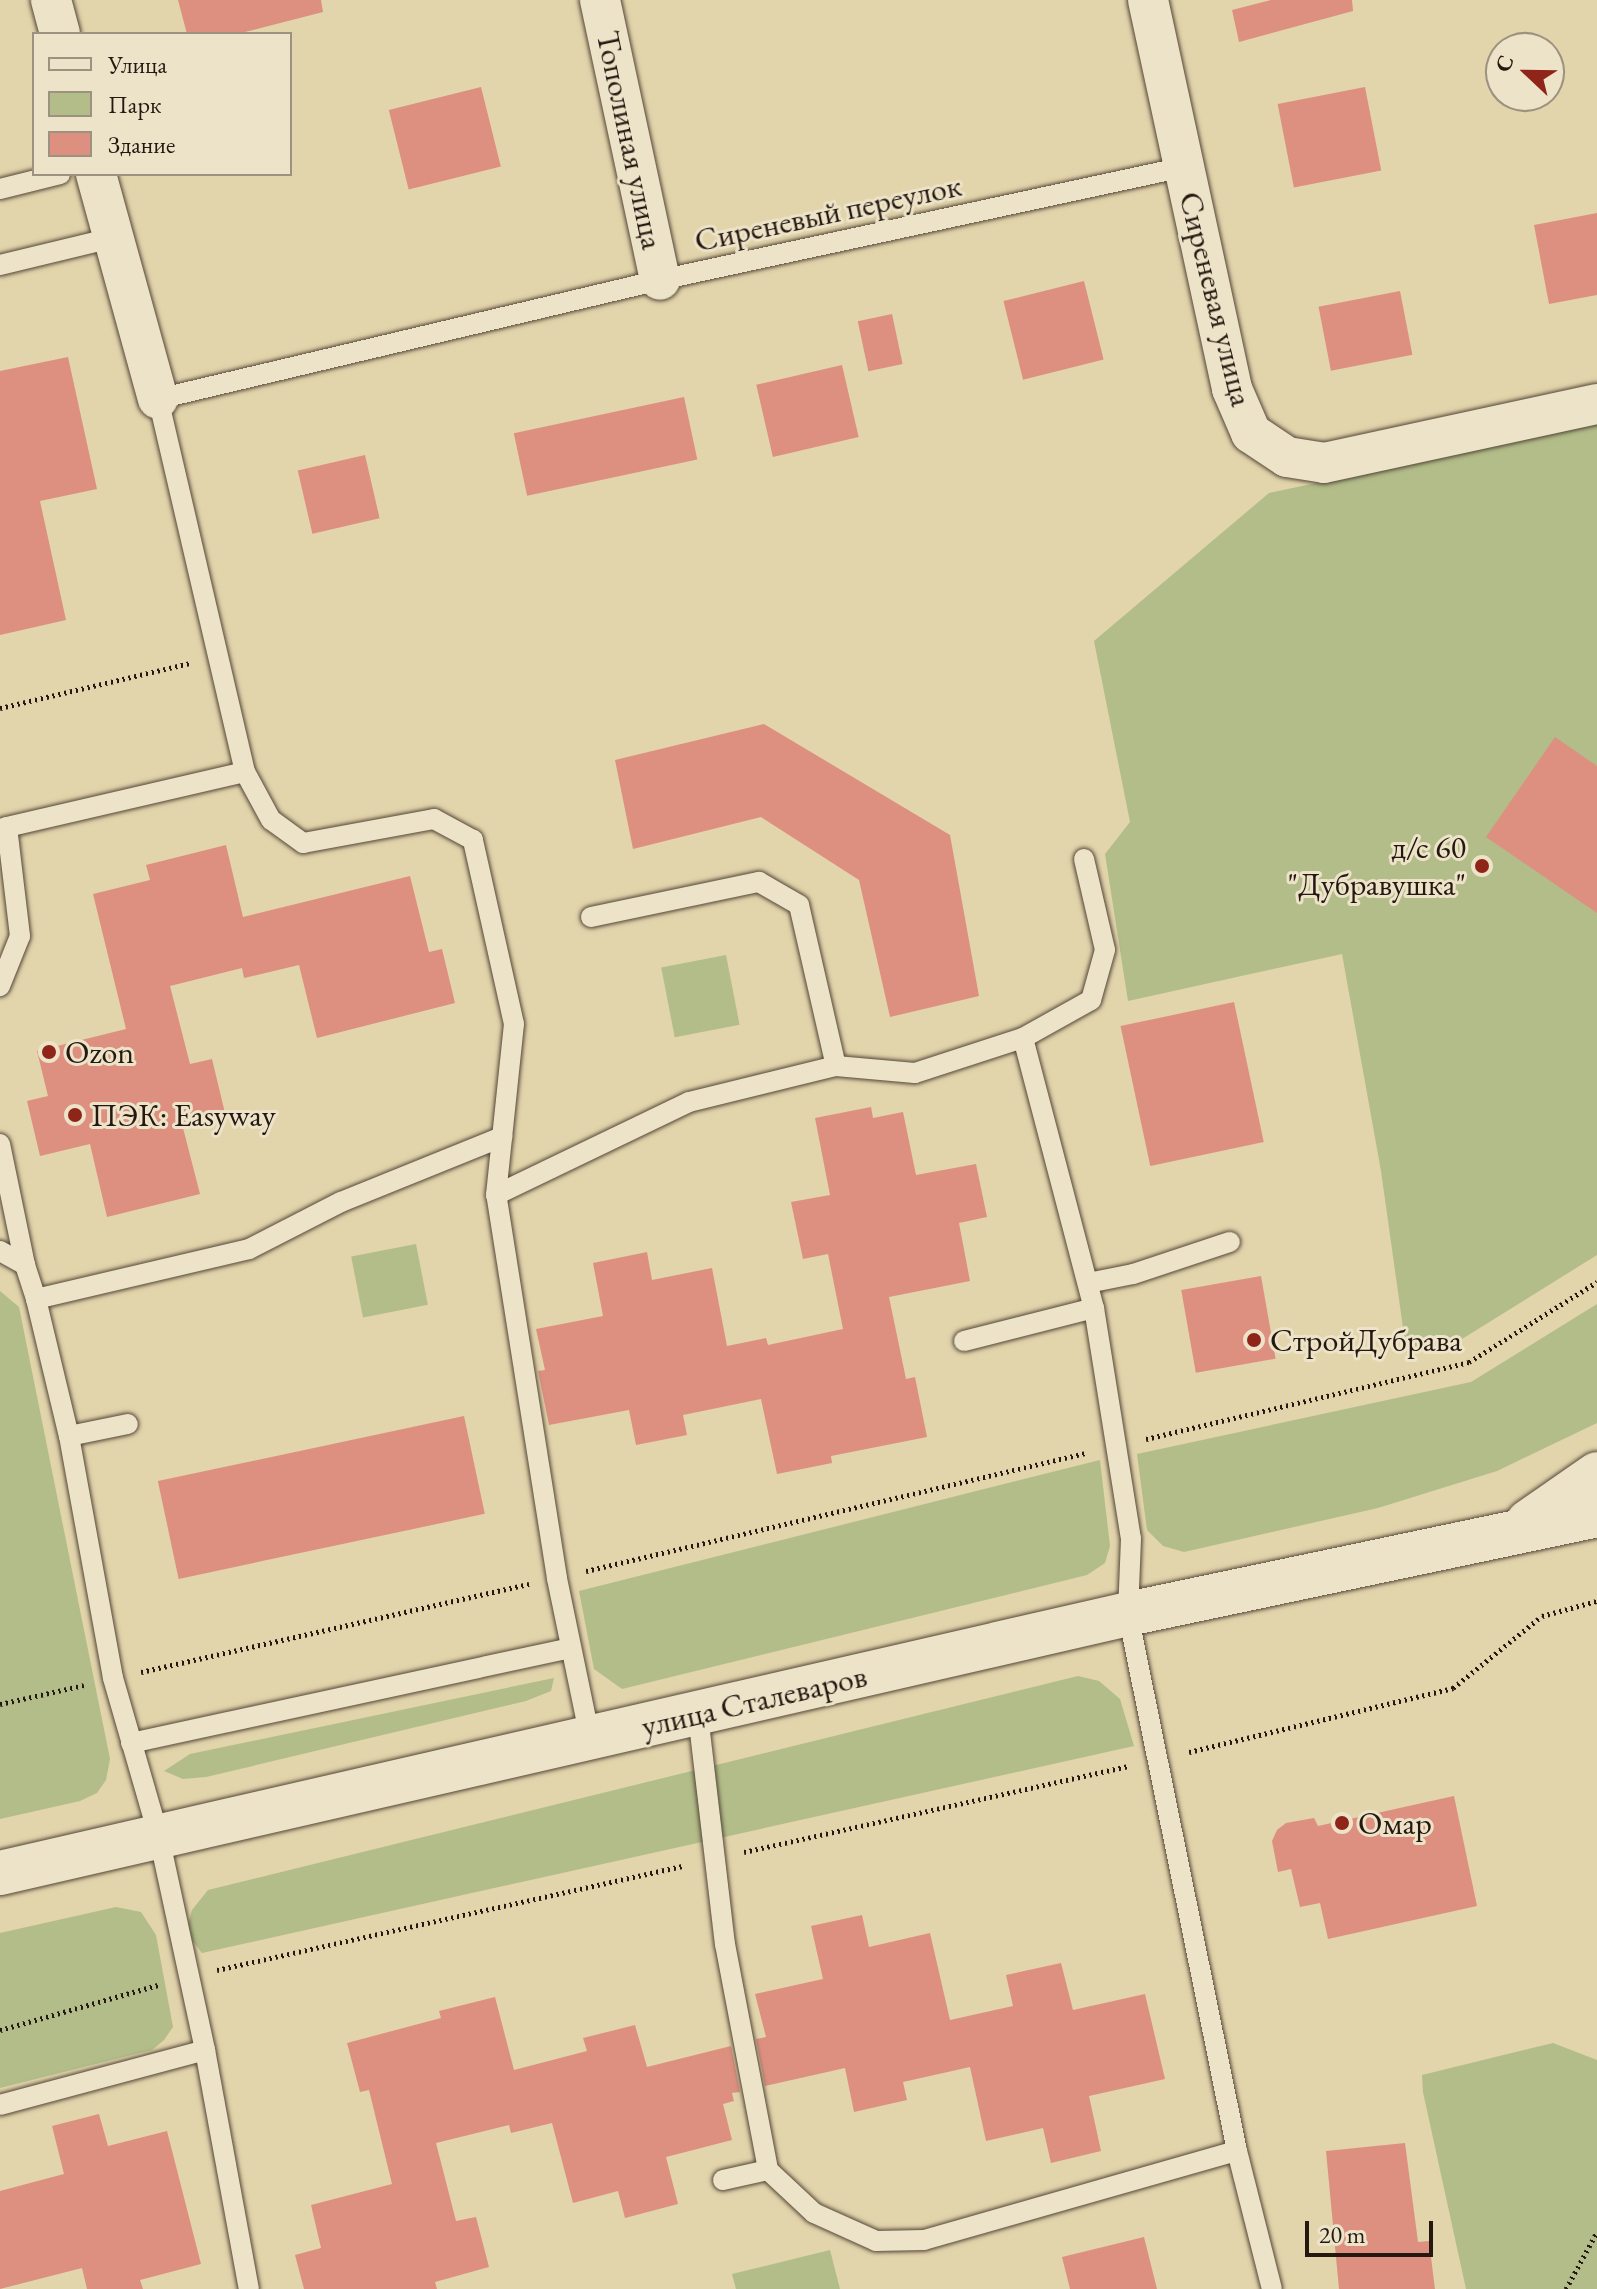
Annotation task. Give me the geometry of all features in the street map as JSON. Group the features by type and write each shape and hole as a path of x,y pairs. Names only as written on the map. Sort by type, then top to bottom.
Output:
{"main road":[{"name":"улица Сталеваров","path":"1509,1534 1597,1474"},
{"name":"улица Сталеваров","path":"0,1873 1128,1614 1597,1515"}],"street":[{"path":"51,0 59,32"},
{"name":"Тополиная улица","path":"600,0 660,280"},
{"name":"Сиреневая улица","path":"1148,0 1232,389 1251,433 1287,457 1324,463 1597,404"},
{"path":"96,176 158,399"}],"lane":[{"name":"Сиреневый переулок","path":"158,399 660,280 1184,167"},
{"path":"0,189 52,176"},
{"path":"0,265 112,238"},
{"path":"158,399 245,772 271,820 303,843 434,819 473,840 514,1024 496,1195 557,1578 590,1738"},
{"path":"0,986 20,936 3,828 245,772"},
{"path":"496,1195 689,1102 836,1066 915,1073 1023,1038 1091,1000 1105,950 1084,859"},
{"path":"591,917 759,882 799,905 836,1066"},
{"path":"1023,1038 1094,1308 1131,1539 1128,1614 1237,2151 1272,2289"},
{"path":"36,1299 249,1249 341,1202 502,1137"},
{"path":"0,1144 25,1265 69,1436 113,1678 159,1837 205,2050 249,2289"},
{"path":"1088,1283 1133,1274 1230,1242"},
{"path":"0,1251 25,1265"},
{"path":"964,1341 1094,1308"},
{"path":"69,1436 128,1424"},
{"path":"131,1743 571,1648"},
{"path":"698,1715 725,1944 768,2170 814,2213 876,2241 924,2240 1237,2151"},
{"path":"0,2105 205,2050"},
{"path":"723,2180 768,2170"}],"path":[{"path":"0,708 218,656"},
{"path":"0,1704 557,1578"},
{"path":"0,2030 187,1977 1158,1760 1453,1688 1542,1616 1597,1601"},
{"path":"1566,2289 1597,2232"}],"green space":[{"name":"д/с 60 \"Дубравушка\"","path":"1597,424 1597,1255 1462,1339 1407,1356 1381,1171 1342,954 1128,1001 1105,854 1130,822 1094,641 1269,493"},
{"path":"726,955 740,1025 675,1037 661,968"},
{"path":"416,1244 428,1305 363,1317 351,1257"},
{"path":"0,1291 19,1307 110,1759 106,1780 97,1793 80,1801 0,1819"},
{"path":"1597,1304 1597,1423 1497,1471 1378,1508 1184,1552 1163,1546 1147,1530 1137,1454 1471,1382"},
{"path":"1100,1460 1110,1546 1105,1563 1087,1575 622,1689 594,1669 579,1591"},
{"path":"1078,1676 1099,1681 1120,1699 1134,1746 202,1953 186,1932 192,1910 208,1890"},
{"path":"554,1678 551,1691 526,1701 206,1777 183,1779 164,1771 190,1754"},
{"path":"116,1907 141,1912 156,1935 173,2027 152,2050 0,2088 0,1933"},
{"path":"1553,2043 1597,2060 1597,2289 1466,2289 1423,2092 1422,2075"},
{"path":"830,2250 840,2289 736,2289 732,2274"}],"building":[{"path":"178,0 321,0 323,12 245,32 186,32"},
{"path":"1271,0 1352,0 1353,11 1239,42 1232,10"},
{"path":"481,87 501,167 409,190 389,110"},
{"path":"1365,87 1381,170 1294,187 1278,104"},
{"path":"1597,213 1597,295 1549,304 1534,225"},
{"path":"1084,281 1104,360 1023,380 1003,301"},
{"path":"1400,291 1412,355 1331,371 1319,307"},
{"path":"892,314 903,364 868,371 858,321"},
{"path":"68,357 97,489 40,501 66,620 0,635 0,371"},
{"path":"842,365 859,437 773,457 756,385"},
{"path":"684,397 697,460 527,496 514,433"},
{"path":"365,455 380,518 312,534 298,471"},
{"path":"764,724 950,835 979,996 890,1017 859,880 761,817 633,849 615,760"},
{"path":"1555,737 1597,766 1597,913 1486,837"},
{"path":"226,845 243,917 410,876 429,952 442,949 455,1003 317,1038 299,965 244,978 242,968 170,986 190,1064 212,1059 225,1113 182,1124 200,1194 107,1217 90,1144 40,1156 27,1101 48,1096 37,1051 126,1029 93,894 150,880 146,865"},
{"path":"1234,1002 1264,1142 1150,1166 1121,1026"},
{"path":"871,1107 873,1118 903,1112 916,1175 976,1164 987,1217 959,1223 970,1281 889,1297 906,1379 915,1377 927,1437 831,1456 832,1463 777,1474 761,1399 683,1415 687,1435 636,1445 629,1410 549,1425 538,1371 545,1370 536,1329 603,1316 593,1263 647,1252 652,1280 712,1268 727,1346 766,1338 768,1345 843,1329 828,1254 803,1259 791,1202 830,1195 815,1118"},
{"path":"1261,1276 1276,1359 1196,1373 1181,1290"},
{"path":"464,1416 485,1514 179,1579 158,1481"},
{"path":"1454,1796 1477,1906 1328,1939 1320,1903 1300,1907 1291,1869 1278,1872 1272,1841 1277,1830 1286,1823 1314,1818 1318,1826"},
{"path":"862,1915 869,1947 930,1933 950,2020 1013,2006 1006,1975 1061,1963 1073,2010 1145,1994 1165,2079 1089,2096 1101,2151 1051,2163 1043,2128 986,2141 970,2067 903,2082 907,2100 854,2112 845,2068 765,2086 756,2039 766,2037 755,1994 823,1979 811,1926"},
{"path":"495,1997 514,2070 587,2051 583,2038 635,2025 647,2067 731,2046 740,2092 732,2093 734,2101 723,2104 732,2140 666,2157 678,2204 625,2218 618,2191 573,2203 552,2123 511,2133 509,2125 436,2143 456,2221 476,2217 489,2267 435,2282 437,2289 304,2289 295,2255 321,2248 311,2205 392,2184 369,2090 360,2092 347,2043 441,2018 439,2011"},
{"path":"99,2114 108,2146 167,2131 201,2264 140,2280 143,2289 87,2289 82,2268 0,2289 0,2191 64,2174 52,2126"},
{"path":"1405,2143 1418,2242 1429,2241 1435,2289 1339,2289 1326,2151"},
{"path":"1144,2237 1157,2289 1070,2289 1062,2257"}],"place":[{"name":"д/с 60 \"Дубравушка\"","path":"1482,866"},
{"name":"Ozon","path":"49,1052"},
{"name":"ПЭК: Easyway","path":"75,1115"},
{"name":"СтройДубрава","path":"1254,1340"},
{"name":"Омар","path":"1342,1823"}]}
